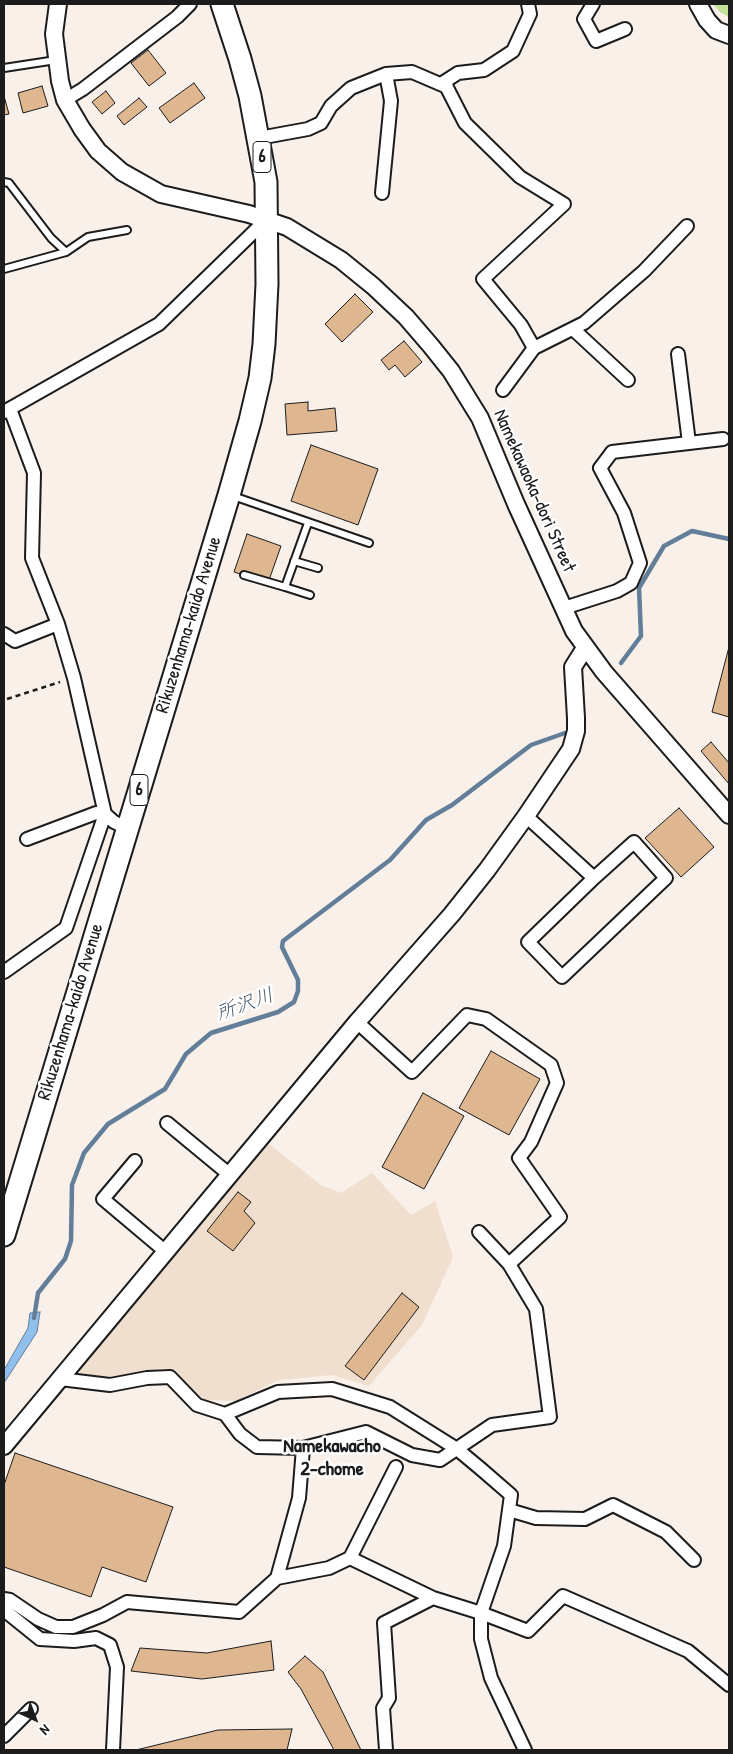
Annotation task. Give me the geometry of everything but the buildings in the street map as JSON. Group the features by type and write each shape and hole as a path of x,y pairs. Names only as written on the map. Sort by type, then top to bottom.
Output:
{"highway":[{"name":"Rikuzenhama-kaido Avenue","path":"4,1235 229,495 260,378 268,284 266,182 259,138 240,59 222,4"}],"street":[{"name":"Namekawaoka-dori Street","path":"58,4 54,34 56,60 65,100 82,130 98,151 122,172 161,194 267,219 287,227 325,251 373,286 406,317 451,371 480,418 516,504 574,631 585,648 622,693 729,815"},
{"path":"65,100 83,89 177,17 190,4"},
{"path":"528,4 530,14 513,51 484,70 458,73 444,82 465,123 520,177 564,204 483,279 521,325 534,348"},
{"path":"594,4 584,19 596,41 625,29"},
{"path":"698,4 707,20 716,30 729,35"},
{"path":"259,138 308,129 320,122 332,106 351,88 386,74 412,72 447,87"},
{"path":"382,193 391,101 386,74"},
{"path":"4,972 66,928 105,814 74,678 58,624 32,558 34,473 7,411 158,324 267,219"},
{"path":"503,390 534,348 584,323 644,271 687,226"},
{"path":"573,329 628,380"},
{"path":"678,354 689,443"},
{"path":"564,608 617,591 631,583 640,563 624,512 600,468 612,452 723,439"},
{"path":"4,634 15,641 58,624"},
{"path":"4,1446 487,870 571,749 576,731 573,666 585,648"},
{"path":"27,839 96,813 105,814 114,822 127,828"},
{"path":"526,816 594,878"},
{"path":"634,842 666,878 562,977 528,942 594,878 634,842"},
{"path":"358,1022 412,1072 467,1015 486,1019 551,1065 557,1083 531,1142 519,1158 560,1217 509,1264"},
{"path":"167,1123 230,1175"},
{"path":"135,1161 103,1199 166,1252"},
{"path":"60,1379 110,1385 147,1378 170,1377 197,1406 225,1414 240,1434 257,1447 303,1448 366,1432 412,1455 440,1460 492,1425 550,1417 536,1309 509,1264 479,1232"},
{"path":"225,1414 278,1392 332,1389 390,1407 457,1449 511,1495 504,1546 481,1613 481,1639 491,1678 526,1750"},
{"path":"277,1578 299,1498 303,1448"},
{"path":"4,1599 10,1600 38,1619 56,1627 73,1627 103,1615 127,1602 239,1612 277,1578 328,1568 350,1558 396,1467"},
{"path":"509,1510 536,1518 585,1519 613,1505 666,1532 694,1560"},
{"path":"350,1558 433,1598 528,1630 563,1596 688,1651 729,1685"},
{"path":"386,1750 383,1708 389,1698 384,1623 433,1598"},
{"path":"4,1610 40,1640 74,1641 96,1638 110,1645 117,1667 113,1750"},
{"path":"4,1736 31,1709"}],"lane":[{"path":"4,68 56,60"},
{"path":"4,182 9,183 51,238 66,252"},
{"path":"4,269 66,252 88,237 127,230"},
{"path":"229,495 368,544"},
{"path":"285,587 308,523"},
{"path":"294,560 318,568"},
{"path":"244,575 310,595"}],"path":[{"path":"7,699 74,678"}],"shaded area":[{"path":"269,1144 321,1185 341,1193 372,1173 411,1215 435,1201 453,1257 422,1325 369,1386 332,1375 279,1380 235,1401 206,1400 165,1368 108,1377 80,1377 80,1370"}],"green space":[{"path":"713,4 729,4 729,17 720,12"}],"water":[{"path":"40,1312 37,1332 4,1383 4,1370 28,1328 30,1313"}],"waterway":[{"name":"所沢川","path":"621,663 641,636 639,588 664,546 692,531 729,539"},
{"name":"所沢川","path":"34,1318 38,1293 65,1259 71,1241 72,1185 84,1153 108,1124 165,1089 186,1054 211,1033 278,1012 294,1002 298,991 298,980 282,947 283,941 390,860 426,820 452,805 531,745 565,733"}],"district":[{"name":"Namekawacho 2-chome","path":"332,1458"}]}
